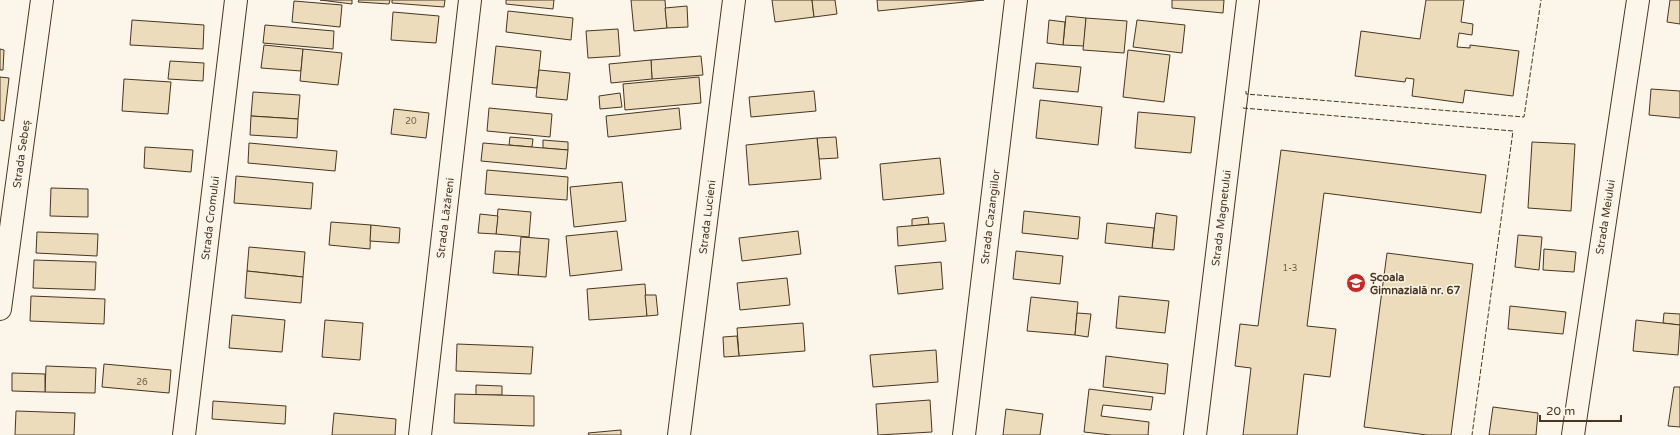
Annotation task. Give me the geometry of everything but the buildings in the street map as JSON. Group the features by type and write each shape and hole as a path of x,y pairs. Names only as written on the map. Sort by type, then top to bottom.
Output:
{"street":[{"name":"Strada Sebeș","path":"0,309 42,0"},
{"name":"Strada Cromului","path":"184,435 236,0"},
{"name":"Strada Lăzăreni","path":"420,435 470,0"},
{"name":"Strada Lucieni","path":"679,435 734,0"},
{"name":"Strada Cazangiilor","path":"964,435 1016,0"},
{"name":"Strada Magnetului","path":"1195,435 1248,0"},
{"name":"Strada Meiului","path":"1573,435 1638,0"}],"fence":[{"path":"1246,91 1246,94 1524,117 1541,0"},
{"path":"1243,108 1513,131 1472,435"}],"place":[{"name":"Școala Gimnazială nr. 67","path":"1356,283"}]}
